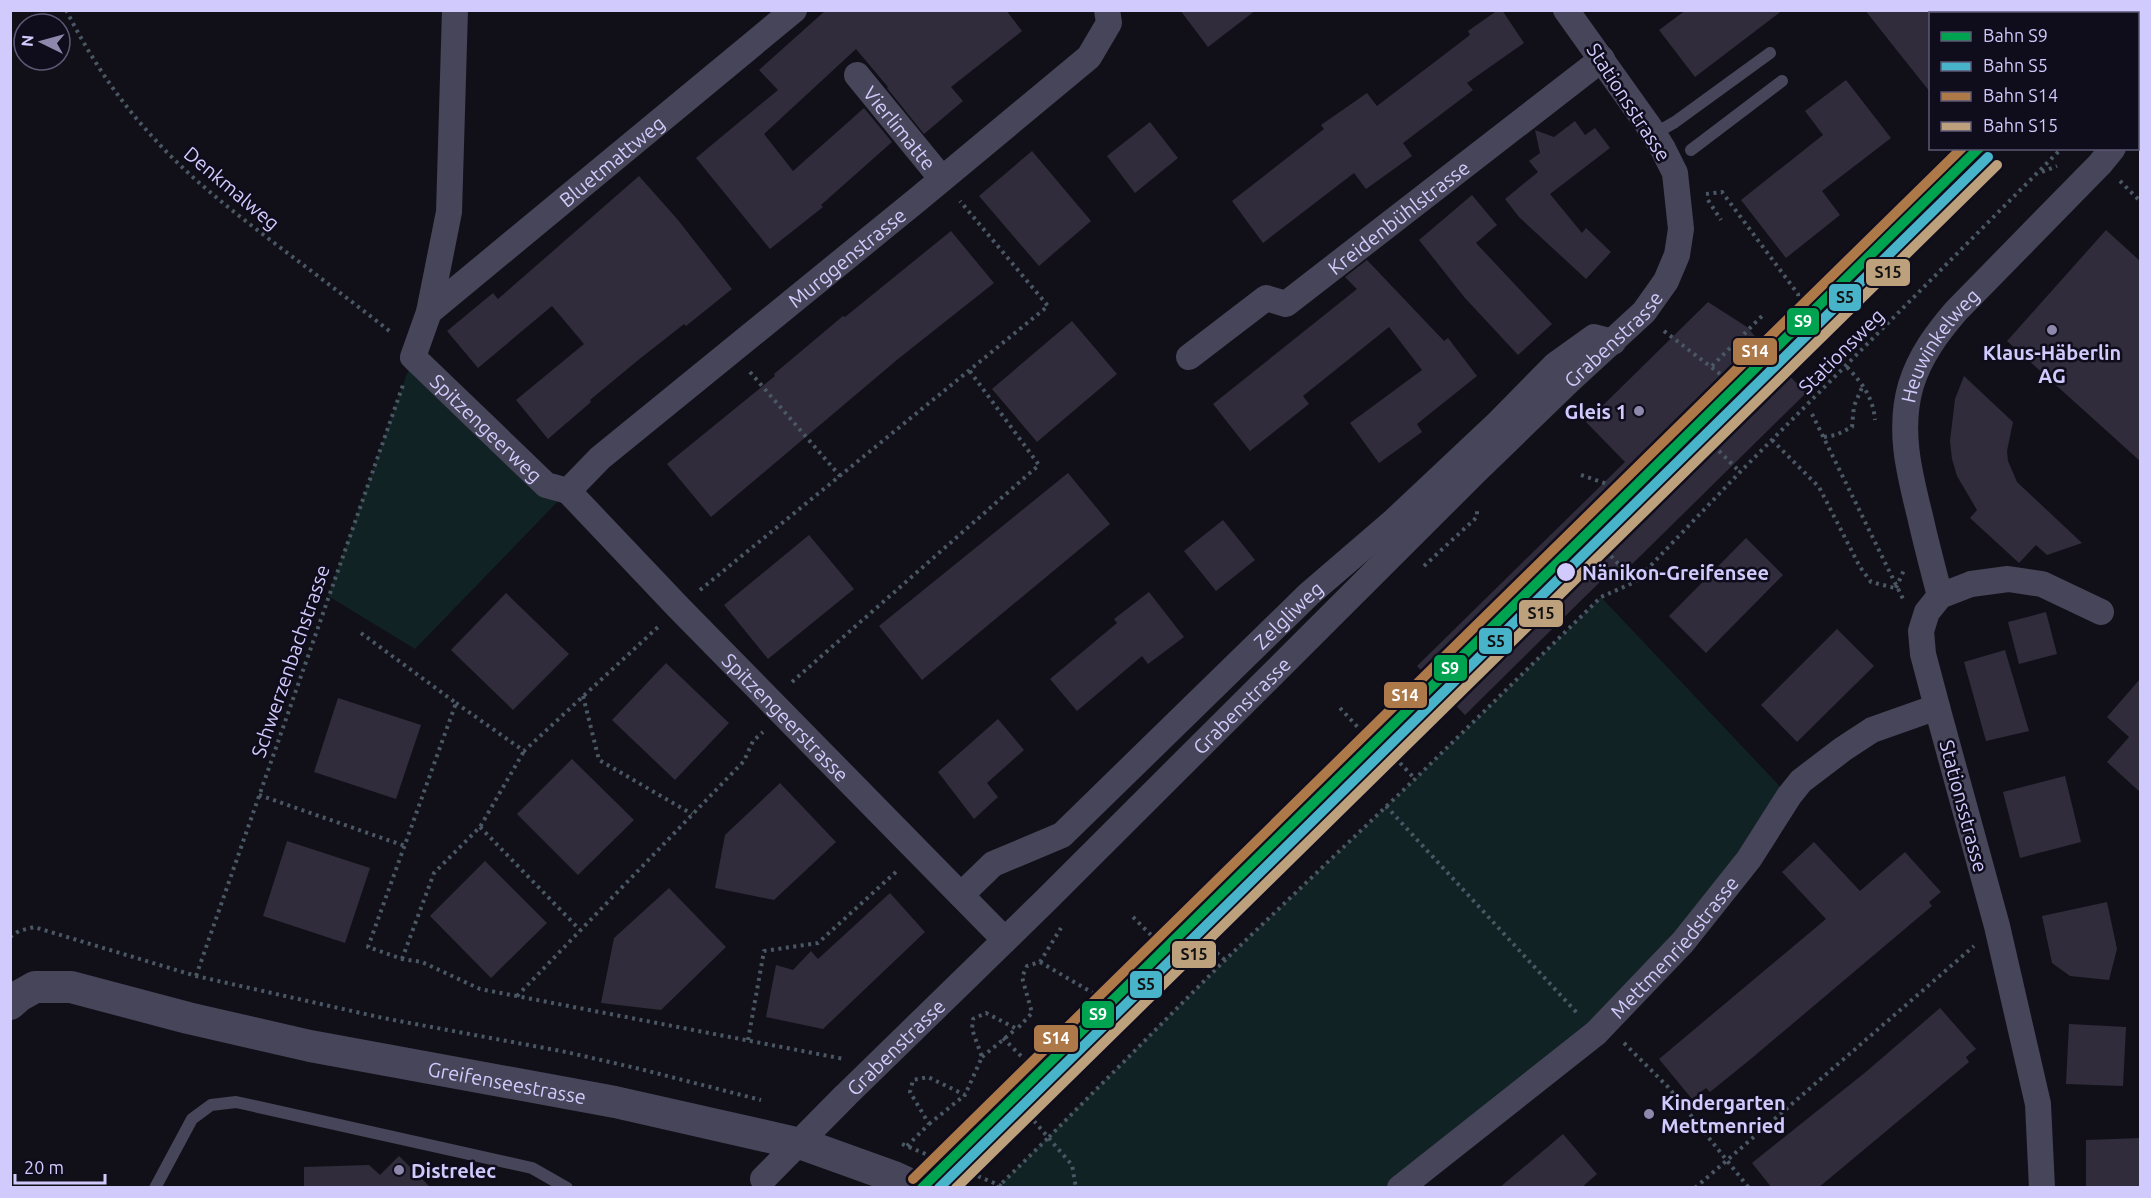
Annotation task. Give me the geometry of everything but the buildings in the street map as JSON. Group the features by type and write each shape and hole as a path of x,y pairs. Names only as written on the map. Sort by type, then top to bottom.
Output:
{"street":[{"path":"412,357 429,312 449,212 455,10"},
{"name":"Bluetmattweg","path":"429,312 794,10"},
{"name":"Murggenstrasse","path":"568,491 600,458 1089,57 1109,23 1107,10"},
{"name":"Stationsstrasse","path":"1574,13 1602,59 1654,134 1675,174 1679,198"},
{"name":"Kreidenbühlstrasse","path":"1189,357 1266,298 1286,304 1602,59"},
{"name":"Vierlimatte","path":"857,75 942,179"},
{"name":"Heuwinkelweg","path":"1940,596 1909,473 1904,444 1911,385 1922,358 1937,334 1956,311 2111,150"},
{"name":"Grabenstrasse","path":"759,1183 1477,470 1644,312 1666,281 1677,255 1681,229 1679,198"},
{"name":"Zelgliweg","path":"962,895 993,864 1062,835 1310,594 1395,520 1556,365 1594,337 1613,342"},
{"name":"Spitzengeerweg","path":"412,357 546,485 568,491"},
{"name":"Spitzengeerstrasse","path":"568,491 678,608 1005,940"},
{"path":"1940,596 1971,584 2008,579 2024,580 2042,584 2101,612"},
{"name":"Stationsstrasse","path":"1940,596 1927,612 1921,631 1923,654 1997,926 2038,1104 2043,1188"},
{"name":"Mettmenriedstrasse","path":"1400,1188 1600,1028 1683,942 1749,859 1801,781 1872,730 1937,707"},
{"name":"Greifenseestrasse","path":"10,1004 35,987 71,987 310,1047 615,1102 806,1145 918,1188"}],"lane":[{"path":"1654,134 1676,122 1770,53"},
{"path":"1691,150 1782,81"},
{"path":"155,1188 192,1119 211,1105 236,1102 532,1168 567,1188"}],"path":[{"name":"Denkmalweg","path":"66,10 100,70 122,101 176,161 223,203 400,339 412,357"},
{"name":"Stationsweg","path":"997,1188 1225,960 1601,597 1635,582 1740,472 2039,174 2060,150"},
{"path":"402,959 434,873 480,827 524,752 678,608 1048,306 942,179"},
{"path":"1721,220 1704,194 1722,192 1798,294 1799,309"},
{"path":"1712,366 1764,314"},
{"path":"1661,328 1728,380"},
{"path":"732,351 840,476"},
{"name":"Schwerzenbachstrasse","path":"196,976 412,357"},
{"path":"1824,437 1852,428 1854,406 1863,384 1847,367"},
{"path":"517,996 744,761 753,741 776,706 1039,465 969,370"},
{"path":"1772,440 1819,487 1860,567 1871,582 1896,588 1812,414"},
{"path":"1719,451 1740,472"},
{"path":"1581,475 1619,488"},
{"path":"1611,556 1635,582"},
{"path":"361,633 524,752"},
{"path":"583,696 599,760 692,814"},
{"path":"456,703 368,947 402,959 422,962 480,989 878,1065"},
{"path":"1340,708 1365,735"},
{"path":"1400,763 1415,779"},
{"path":"259,795 405,846"},
{"path":"1386,806 1600,1028 1668,1087 1749,1188"},
{"path":"480,827 580,930"},
{"path":"748,1040 764,951 818,943 919,851"},
{"path":"1133,917 1156,940"},
{"path":"907,1146 929,1124 965,1095 982,1057 1017,1029 1032,1013 1022,977 1027,966 1040,962 1066,919"},
{"path":"1695,1188 1997,926"},
{"path":"10,937 34,927 196,976 383,1018 640,1068 771,1103"},
{"path":"1212,948 1225,960"},
{"path":"1040,962 1098,996"},
{"path":"982,1057 972,1029 973,1019 986,1013 1017,1029"},
{"path":"1003,1038 1029,1064"},
{"path":"929,1124 910,1092 913,1080 928,1077 965,1095"},
{"path":"1034,1121 1072,1165 1076,1188"},
{"path":"896,1142 1006,1188"}],"shaded area":[{"path":"413,357 568,491 415,649 328,596"},
{"path":"1601,597 1789,796 1683,942 1400,1187 997,1188 1225,960"}],"rail line":[{"name":"S14","path":"913,1179 1960,150"},
{"name":"S9","path":"922,1188 1977,150"},
{"name":"S5","path":"939,1188 1988,157"},
{"name":"S15","path":"956,1188 1997,165"}],"place":[{"name":"Klaus-Häberlin AG","path":"2052,330"},
{"name":"Gleis 1","path":"1639,411"},
{"name":"Nänikon-Greifensee","path":"1566,572"},
{"name":"Kindergarten Mettmenried","path":"1649,1114"},
{"name":"Distrelec","path":"399,1170"}]}
